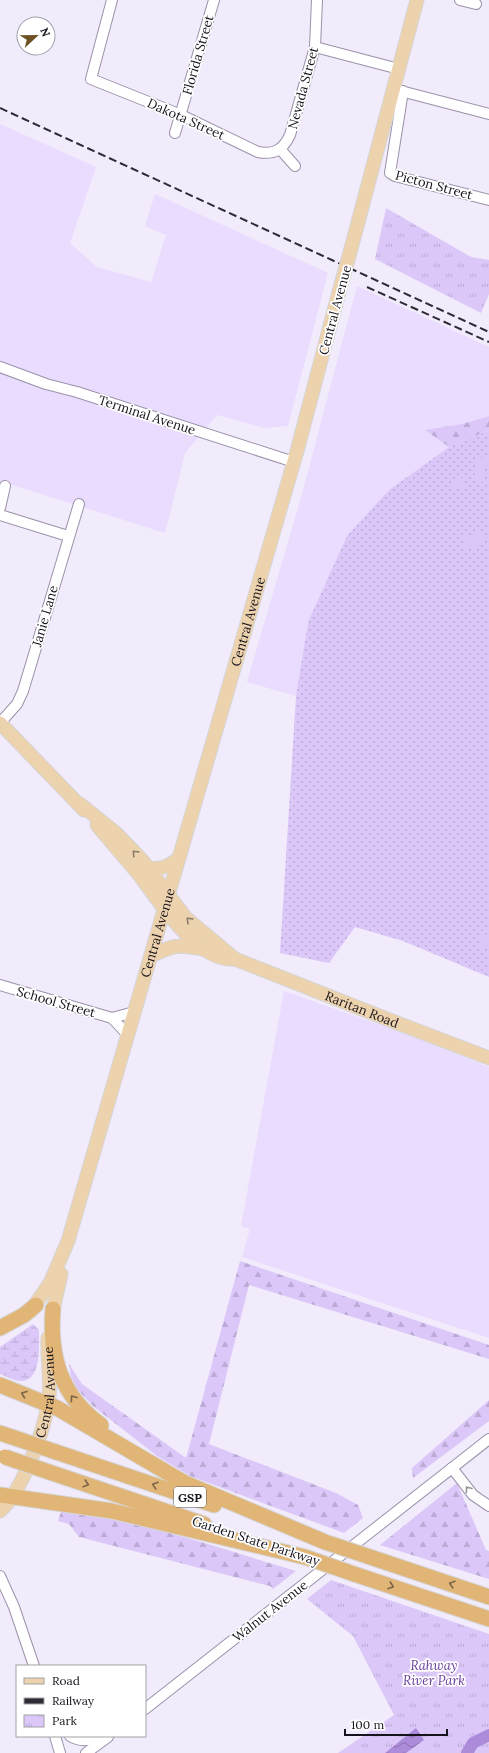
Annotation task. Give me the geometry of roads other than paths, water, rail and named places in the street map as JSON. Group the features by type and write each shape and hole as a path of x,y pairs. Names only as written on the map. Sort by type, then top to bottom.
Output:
{"highway":[{"path":"0,1328 24,1315 36,1306"},
{"path":"53,1309 52,1330 54,1352 66,1387 84,1412 107,1430 120,1444"},
{"path":"0,1385 48,1404 120,1444 185,1483 325,1542"},
{"name":"Garden State Parkway","path":"6,1435 489,1597"},
{"name":"Garden State Parkway","path":"3,1456 489,1619"},
{"path":"6,1496 79,1505 120,1512 305,1558"}],"main road":[{"name":"Central Avenue","path":"0,1336 24,1318 36,1306 59,1266 68,1241 294,462 352,245 399,90 398,69 417,0"},
{"name":"Raritan Road","path":"0,723 80,804 182,930 207,950 222,958 235,959 392,1022 489,1058"},
{"name":"Raritan Road","path":"80,804 116,833 149,868 180,911 235,959"},
{"path":"149,868 158,869 167,866 178,858"},
{"path":"151,956 175,945 207,950"},
{"name":"Central Avenue","path":"0,1511 6,1496 23,1478 42,1426 48,1404 48,1339 68,1241"}],"street":[{"name":"Dakota Street","path":"112,0 91,79 181,115 258,152 266,154 280,149"},
{"name":"Florida Street","path":"175,133 214,0"},
{"name":"Nevada Street","path":"280,149 285,146 290,135 314,48 318,0"},
{"path":"460,0 476,4"},
{"path":"314,48 398,69"},
{"path":"399,90 489,114"},
{"name":"Picton Street","path":"399,90 390,173 395,176 489,200"},
{"path":"280,149 295,166"},
{"name":"Terminal Avenue","path":"0,367 46,384 77,392 294,462"},
{"path":"0,508 5,486"},
{"name":"Janie Lane","path":"0,723 17,704 24,691 68,536 79,504"},
{"path":"0,516 68,536"},
{"name":"School Street","path":"0,985 112,1018 128,1035"},
{"name":"School Street","path":"112,1018 134,1012"},
{"name":"Walnut Avenue","path":"146,1708 489,1439"},
{"path":"452,1468 473,1495 489,1506"},
{"path":"0,1576 14,1607 34,1665"},
{"path":"55,1737 60,1753"},
{"path":"72,1737 85,1740 99,1737"},
{"path":"86,1753 109,1737"}],"water":[{"path":"416,1728 424,1740 406,1753 385,1753"}],"waterway":[{"path":"467,1753 473,1743 489,1735"}],"railway":[{"path":"0,108 489,332"},
{"path":"367,287 489,342"}],"park label":[{"name":"Rahway River Park","path":"434,1672"}]}
